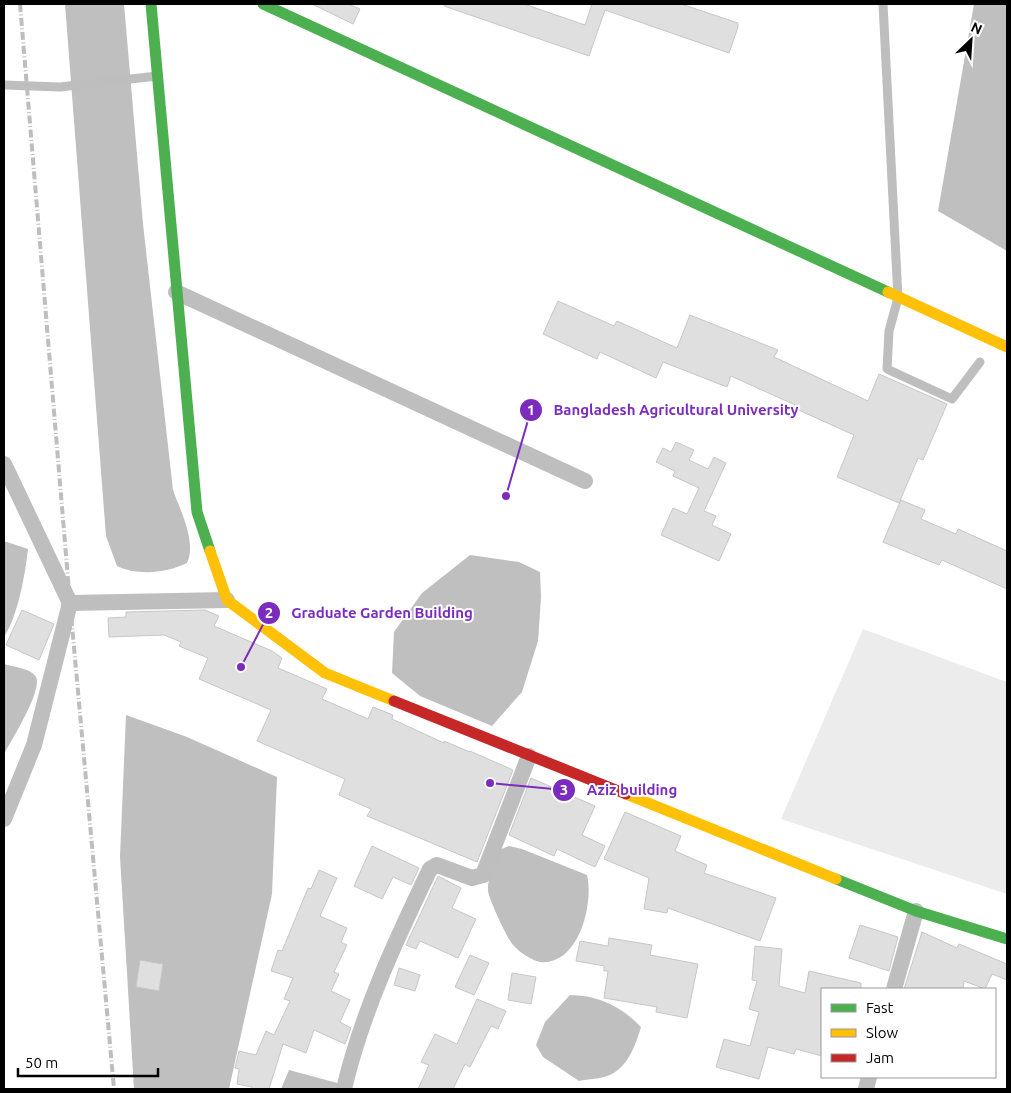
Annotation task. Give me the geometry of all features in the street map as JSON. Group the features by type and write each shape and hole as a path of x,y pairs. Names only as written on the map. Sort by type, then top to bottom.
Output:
{"street":[{"path":"151,4 196,512 227,600 325,673 916,911 1007,939"},
{"path":"263,4 1007,347"},
{"path":"176,292 585,481"},
{"path":"4,464 70,604 34,745 4,819"},
{"path":"70,604 227,600"},
{"path":"344,1089 352,1053 372,999 430,869 437,865 472,878 483,875 530,756"},
{"path":"894,988 916,911"}],"lane":[{"path":"883,4 898,298 889,331 887,369 952,398 980,362"},
{"path":"4,85 60,87 158,76"}],"shaded area":[{"path":"65,4 124,4 143,224 173,490 186,526 190,546 190,555 187,563 161,571 134,571 117,566 106,536"},
{"path":"974,4 1007,4 1007,251 938,211"},
{"path":"4,541 28,549 17,606 4,637"},
{"path":"470,555 519,562 540,572 541,597 538,641 522,692 492,726 420,696 392,673 394,632 422,593"},
{"path":"863,629 1007,682 1007,894 781,819"},
{"path":"4,664 22,668 34,674 37,684 31,704 4,754"},
{"path":"126,715 187,737 277,777 272,894 229,1089 134,1089 120,857"},
{"path":"509,846 522,849 587,875 589,887 588,901 581,930 574,944 565,954 554,961 540,962 526,956 511,943 499,920 488,891 489,881 499,850"},
{"path":"570,995 590,997 618,1008 641,1027 634,1048 626,1061 622,1067 610,1075 579,1081 543,1057 536,1045 545,1022"},
{"path":"289,1070 341,1084 339,1089 281,1089"}],"building":[{"path":"312,4 348,4 360,9 353,24"},
{"path":"445,4 524,4 585,25 592,4 681,4 738,23 738,27 729,53 605,10 589,56 444,6"},
{"path":"558,301 614,326 617,321 677,348 690,315 778,350 774,357 868,401 879,374 947,404 923,460 918,458 899,503 837,477 854,435 794,408 795,405 731,376 727,387 663,362 656,378 600,352 597,359 543,334"},
{"path":"676,442 694,450 689,460 708,469 714,457 726,463 704,511 716,516 712,525 731,534 719,561 661,535 673,508 687,514 699,488 673,476 675,471 656,462 663,448 671,452"},
{"path":"901,500 925,510 921,519 956,534 958,529 1007,551 1007,589 942,560 939,565 883,542"},
{"path":"22,610 54,624 39,660 6,645"},
{"path":"205,610 219,616 214,626 272,651 282,658 278,668 327,689 322,699 368,719 373,707 393,715 392,719 444,743 444,741 470,751 513,770 477,862 367,816 371,809 339,795 345,779 257,741 271,710 199,679 208,658 179,646 181,642 164,635 109,637 108,618 126,617 126,612"},
{"path":"531,778 595,806 582,835 605,846 595,867 557,849 554,856 509,835"},
{"path":"625,812 681,836 675,851 707,865 704,873 776,898 760,941 668,908 667,913 644,909 649,878 604,859"},
{"path":"372,846 419,868 411,885 393,877 382,899 354,886"},
{"path":"319,870 337,878 320,916 347,928 341,942 347,945 334,972 339,974 331,991 350,1000 340,1022 351,1028 345,1044 314,1030 306,1053 283,1044 269,1089 251,1089 252,1087 237,1084 239,1069 235,1068 239,1051 256,1055 266,1031 274,1035 290,1001 284,999 293,978 271,971 278,950 282,951 308,888 311,889"},
{"path":"438,876 461,888 452,908 476,919 458,958 420,941 416,949 406,945"},
{"path":"860,925 898,937 889,971 849,958"},
{"path":"922,932 957,948 959,944 1007,964 1007,980 992,974 985,988 964,981 963,988 904,988"},
{"path":"609,938 652,945 650,955 698,964 687,1018 656,1012 657,1007 604,998 608,971 604,971 604,966 576,961 580,941 608,946"},
{"path":"755,946 782,949 779,986 805,993 809,971 861,983 861,988 821,988 821,1056 796,1049 794,1054 768,1047 759,1079 716,1067 724,1039 750,1046 759,1012 749,1009 757,981 752,980"},
{"path":"470,955 489,963 474,995 455,987"},
{"path":"140,960 163,964 159,991 136,987"},
{"path":"399,968 420,975 415,991 394,985"},
{"path":"512,973 536,977 531,1004 508,1000"},
{"path":"477,999 506,1011 498,1029 491,1026 470,1067 465,1064 453,1089 418,1089 429,1065 421,1062 435,1034 457,1044"}],"railway":[{"path":"20,4 70,603 114,1089"}],"traffic: fast":[{"path":"151,4 197,512 210,551"},
{"path":"263,4 888,292"},
{"path":"836,879 916,911 1007,939"}],"traffic: slow":[{"path":"888,292 1007,347"},
{"path":"210,551 227,600 325,673 394,701"},
{"path":"626,794 836,879"}],"traffic: jam":[{"path":"394,701 626,794"}],"place":[{"name":"Bangladesh Agricultural University","path":"506,496"},
{"name":"Graduate Garden Building","path":"241,667"},
{"name":"Aziz building","path":"490,783"}]}
